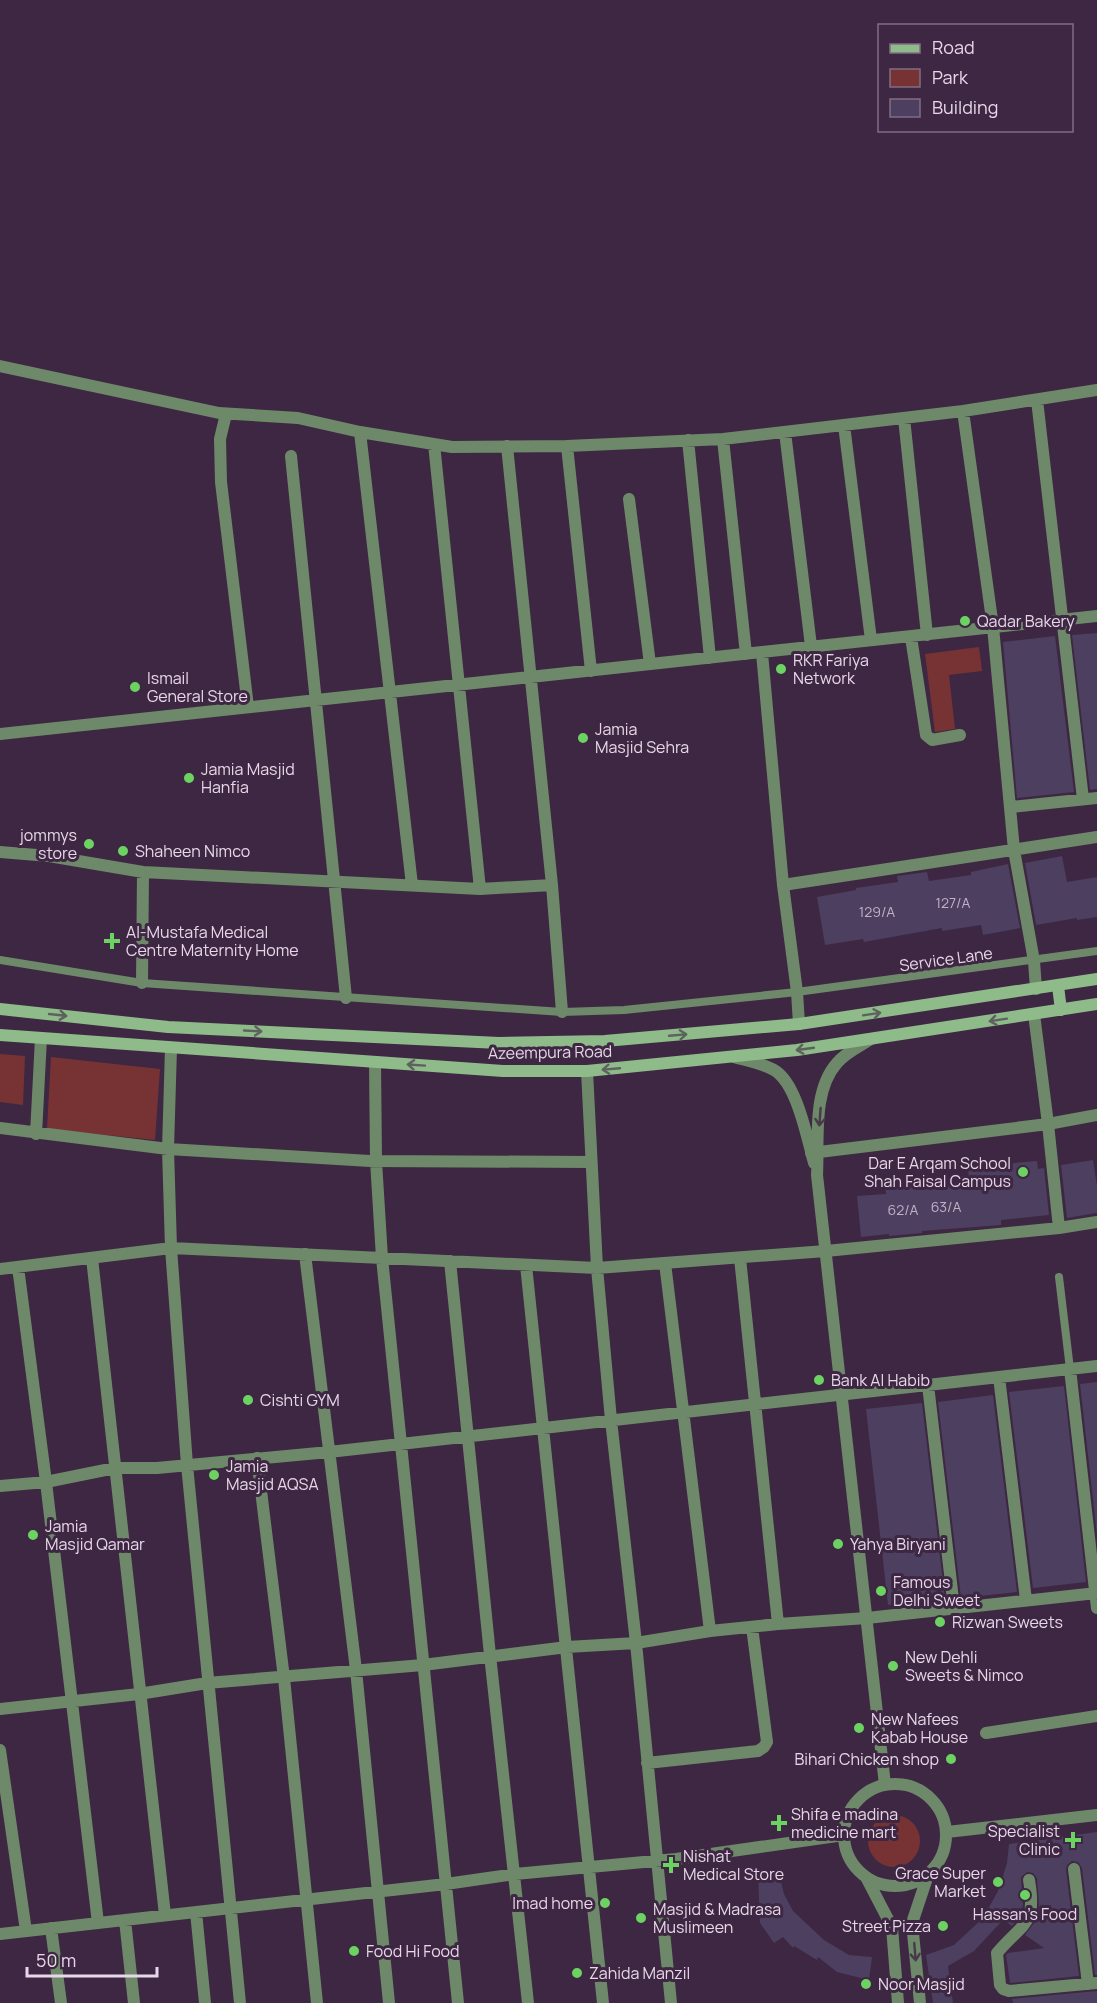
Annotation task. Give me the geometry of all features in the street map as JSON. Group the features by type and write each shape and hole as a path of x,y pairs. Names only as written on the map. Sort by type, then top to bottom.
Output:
{"main road":[{"name":"Azeempura Road","path":"0,1009 168,1027 499,1043 605,1041 799,1024 1097,979"},
{"path":"1058,986 1061,1010"},
{"name":"Azeempura Road","path":"0,1035 503,1071 587,1071 734,1057 871,1039 1097,1004"}],"street":[{"path":"0,366 226,414 260,414 298,418 360,432 452,447 567,446 723,439 963,411 1097,390"},
{"path":"1037,400 1083,799"},
{"path":"963,411 993,627 1014,850 1034,961 1036,989"},
{"path":"226,414 220,439 221,482 248,707"},
{"path":"904,418 927,635"},
{"path":"844,425 871,640"},
{"path":"360,432 412,885"},
{"path":"785,432 811,646"},
{"path":"723,439 746,654"},
{"path":"688,440 710,658"},
{"path":"434,444 480,889"},
{"path":"507,446 552,885 562,1011"},
{"path":"567,446 591,671"},
{"path":"291,456 346,998"},
{"path":"629,499 650,664"},
{"path":"0,734 1097,616"},
{"path":"911,637 926,735 932,741 960,735"},
{"path":"762,653 783,885 799,1024"},
{"path":"1011,807 1097,798"},
{"path":"783,885 1097,837"},
{"path":"0,852 49,856 143,872 480,889 552,885"},
{"path":"142,983 143,872"},
{"path":"1034,1014 1059,1228"},
{"path":"36,1134 41,1038"},
{"path":"871,1039 838,1061 825,1078 815,1152 885,1785"},
{"path":"171,1048 168,1149 171,1248 187,1465 240,2003"},
{"path":"734,1057 776,1071 787,1083 815,1152"},
{"path":"375,1062 376,1161 382,1258 458,2003"},
{"path":"587,1071 597,1268 671,2003"},
{"path":"815,1152 1048,1124 1097,1115"},
{"path":"0,1128 168,1149 376,1161 591,1161"},
{"path":"0,1269 171,1248 597,1268 826,1251 1059,1228 1097,1222"},
{"path":"305,1254 356,1670 389,2003"},
{"path":"92,1258 165,1916"},
{"path":"740,1258 777,1624"},
{"path":"450,1261 528,2003"},
{"path":"665,1263 710,1631"},
{"path":"526,1265 603,2003"},
{"path":"18,1267 98,1923"},
{"path":"0,1486 46,1482 115,1468 157,1468 329,1452 400,1442 1097,1366"},
{"path":"1070,1369 1097,1608"},
{"path":"999,1377 1026,1600"},
{"path":"928,1385 954,1608"},
{"path":"256,1458 284,1678 317,2003"},
{"path":"0,1709 139,1694 207,1683 423,1665 567,1647 636,1643 710,1631 867,1618 1096,1593"},
{"path":"647,1763 758,1751 764,1747 767,1742 752,1627"},
{"path":"986,1734 1097,1716"},
{"path":"0,1750 26,1931"},
{"path":"885,1785 903,1785 919,1790 933,1800 943,1815 947,1832 945,1848 939,1863 928,1875 913,1883 897,1886 881,1884 866,1877 854,1866 847,1851 844,1835 847,1818 856,1803 869,1791 885,1785"},
{"path":"947,1832 1097,1815"},
{"path":"0,1934 378,1892 515,1874 657,1861 844,1835"},
{"path":"1029,1880 1032,1906 1030,1915 997,1953 1000,1985 1009,1991 1093,1984 1074,1869"},
{"path":"920,2003 912,1923 928,1875"},
{"path":"866,1877 892,1927 898,2003"},
{"path":"196,1912 205,2003"},
{"path":"125,1920 134,2003"},
{"path":"51,1928 61,2003"}],"lane":[{"name":"Service Lane","path":"0,960 142,983 562,1011 624,1010 797,992 1097,951"},
{"path":"1059,1277 1070,1369"}],"green space":[{"path":"979,647 982,671 949,675 955,729 935,732 925,654"},
{"path":"0,1054 25,1056 23,1105 0,1102"},
{"path":"51,1057 160,1069 155,1140 47,1129"},
{"path":"894,1815 904,1817 912,1823 918,1831 920,1841 918,1851 912,1859 904,1865 894,1867 884,1865 876,1859 870,1851 868,1841 870,1831 876,1823 884,1817"}],"building":[{"path":"1097,633 1097,789 1090,790 1072,635"},
{"path":"1055,636 1074,792 1017,798 1003,642"},
{"path":"1062,856 1067,882 1097,877 1097,917 1036,925 1025,863"},
{"path":"1008,864 1020,928 983,935 981,925 942,931 942,928 864,942 863,939 825,945 817,897 898,882 897,876 927,872 929,881 971,875 971,872"},
{"path":"1093,1160 1097,1186 1097,1213 1067,1218 1061,1165"},
{"path":"1037,1161 1038,1169 1044,1168 1049,1215 1001,1220 1001,1225 861,1237 857,1196 886,1194 885,1186 918,1183 918,1188 969,1184 968,1167"},
{"path":"1097,1382 1097,1535 1080,1384"},
{"path":"1064,1386 1086,1582 1033,1588 1009,1392"},
{"path":"993,1395 1017,1592 961,1598 938,1402"},
{"path":"922,1403 945,1599 888,1605 866,1409"},
{"path":"1097,1832 1097,1975 1095,1975 1082,1868 1078,1862 1072,1861 1067,1865 1066,1870 1079,1976 1010,1983 1006,1955 1044,1948 1025,1935 1037,1919 1039,1907 1037,1878 1033,1873 1027,1872 1021,1877 1023,1906 1019,1918 1012,1926 1003,1920 974,1951 948,1966 953,2003 933,2003 926,1955 954,1945 983,1918 998,1891 1007,1863 1009,1844"},
{"path":"778,1869 784,1894 793,1911 824,1940 849,1955 872,1957 869,1980 837,1972 818,1957 817,1960 794,1946 793,1948 783,1937 774,1943 760,1923 758,1872"},
{"path":"1097,1991 1097,2003 1013,2003 1012,1999"}],"place":[{"name":"Qadar Bakery","path":"965,621"},
{"name":"RKR Fariya Network","path":"781,669"},
{"name":"Ismail General Store","path":"135,687"},
{"name":"Jamia Masjid Sehra","path":"583,738"},
{"name":"Jamia Masjid Hanfia","path":"189,778"},
{"name":"jommys store","path":"89,844"},
{"name":"Shaheen Nimco","path":"123,851"},
{"name":"Al-Mustafa Medical Centre Maternity Home","path":"112,941"},
{"name":"Dar E Arqam School Shah Faisal Campus","path":"1023,1172"},
{"name":"Bank Al Habib","path":"819,1380"},
{"name":"Cishti GYM","path":"248,1400"},
{"name":"Jamia Masjid AQSA","path":"214,1475"},
{"name":"Jamia Masjid Qamar","path":"33,1535"},
{"name":"Yahya Biryani","path":"838,1544"},
{"name":"Famous Delhi Sweet","path":"881,1591"},
{"name":"Rizwan Sweets","path":"940,1622"},
{"name":"New Dehli Sweets & Nimco","path":"893,1666"},
{"name":"New Nafees Kabab House","path":"859,1728"},
{"name":"Bihari Chicken shop","path":"951,1759"},
{"name":"Shifa e madina medicine mart","path":"779,1823"},
{"name":"Specialist Clinic","path":"1073,1840"},
{"name":"Nishat Medical Store","path":"671,1865"},
{"name":"Grace Super Market","path":"998,1882"},
{"name":"Hassan's Food","path":"1025,1895"},
{"name":"Imad home","path":"605,1903"},
{"name":"Masjid & Madrasa Muslimeen","path":"641,1918"},
{"name":"Street Pizza","path":"943,1926"},
{"name":"Food Hi Food","path":"354,1951"},
{"name":"Zahida Manzil","path":"577,1973"},
{"name":"Noor Masjid","path":"866,1984"}]}
